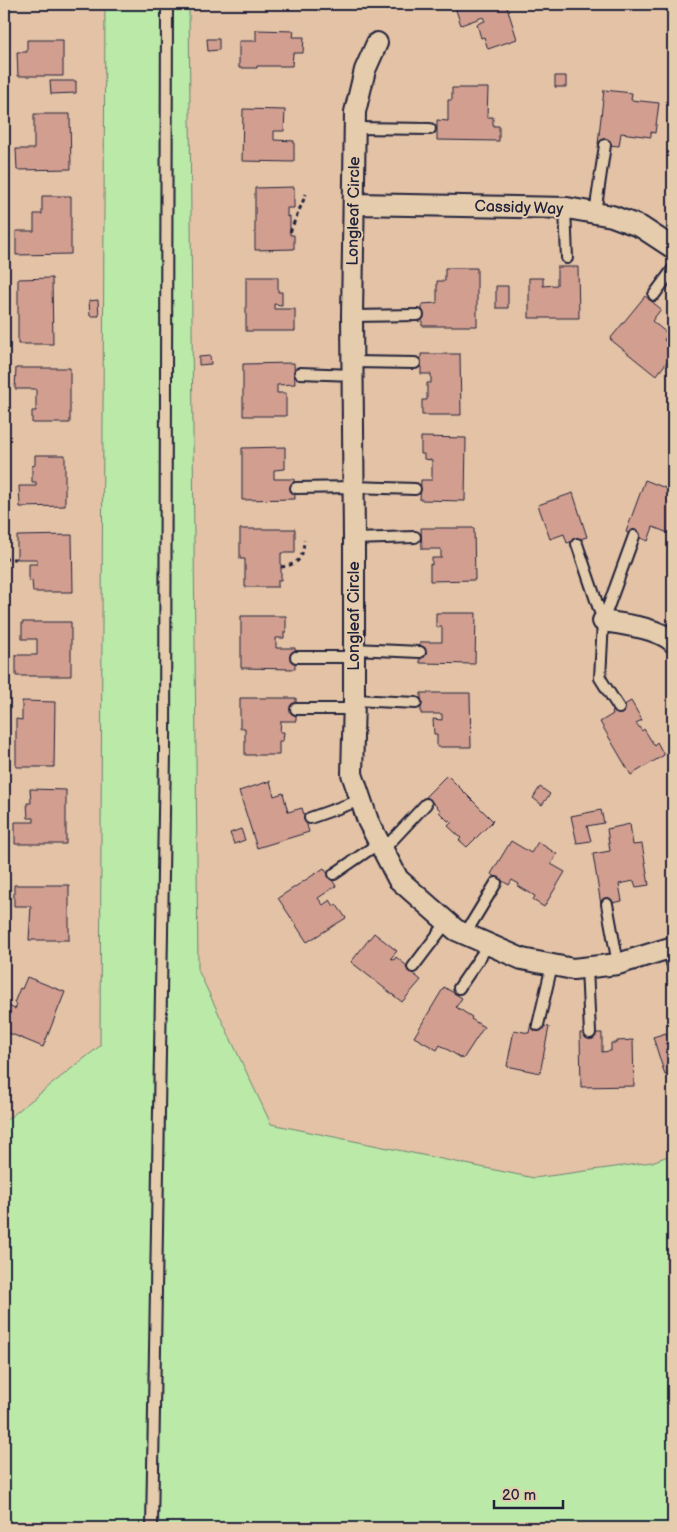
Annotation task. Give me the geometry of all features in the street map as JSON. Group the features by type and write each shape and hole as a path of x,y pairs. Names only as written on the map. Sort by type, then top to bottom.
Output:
{"street":[{"name":"Longleaf Circle","path":"377,43 365,70 355,112 352,316 354,487 354,705 352,774 368,821 398,879 456,930 522,960 573,969 618,964 671,954"},
{"name":"Cassidy Way","path":"355,204 565,208 612,216 641,226 672,245"},
{"path":"603,621 634,626 668,637 673,642"}],"lane":[{"path":"152,1528 165,754 167,4"},
{"path":"355,128 430,129"},
{"path":"595,213 605,145"},
{"path":"565,208 567,258"},
{"path":"654,295 673,269"},
{"path":"352,316 418,315"},
{"path":"300,373 415,363"},
{"path":"296,488 414,489"},
{"path":"619,708 600,678 603,621 634,536"},
{"path":"354,539 415,537"},
{"path":"577,544 603,621"},
{"path":"296,657 354,653 420,652"},
{"path":"296,709 416,703"},
{"path":"310,818 361,800"},
{"path":"334,874 381,847 426,804"},
{"path":"465,934 496,883"},
{"path":"607,904 618,964"},
{"path":"413,968 447,922"},
{"path":"459,988 489,944"},
{"path":"538,1025 552,965"},
{"path":"587,967 590,1033"}],"path":[{"path":"290,232 306,194"},
{"path":"281,567 291,565 299,559 303,554 304,540"},
{"path":"4,559 17,559"}],"green space":[{"path":"105,4 189,4 198,970 271,1124 534,1178 652,1162 673,1154 673,1528 4,1528 4,1122 100,1046"}],"building":[{"path":"454,4 506,4 517,39 488,49 484,37 481,38 477,24 485,21 483,17 461,25"},
{"path":"256,30 294,31 293,37 304,37 303,53 293,53 292,66 239,68 239,41 256,41"},
{"path":"207,39 219,39 219,50 208,51"},
{"path":"27,40 63,40 63,76 18,76 17,52 27,52"},
{"path":"555,76 566,76 566,87 555,87"},
{"path":"50,81 76,81 76,93 51,94"},
{"path":"452,88 488,88 487,117 493,117 493,126 499,126 499,141 437,140 437,120 448,121 448,100 452,100"},
{"path":"604,90 632,93 631,100 659,103 655,133 651,132 651,137 621,133 619,146 598,144"},
{"path":"243,109 285,110 284,131 274,131 274,140 294,141 294,162 242,161"},
{"path":"34,114 70,114 71,169 17,170 16,149 34,149"},
{"path":"294,187 294,208 287,208 287,217 290,216 290,235 294,235 294,249 255,250 255,188"},
{"path":"42,196 71,196 71,254 16,255 16,231 34,231 34,214 42,214"},
{"path":"557,267 578,267 579,318 529,318 529,278 543,278 543,286 557,285"},
{"path":"445,268 477,268 477,326 422,326 422,304 437,303 437,281 445,281"},
{"path":"246,277 278,277 278,292 282,292 282,305 274,304 274,309 295,309 295,331 246,331"},
{"path":"52,278 53,344 18,344 18,279"},
{"path":"496,286 508,286 508,308 496,308"},
{"path":"645,296 661,309 652,321 668,334 664,340 673,347 673,354 656,376 610,339"},
{"path":"98,300 99,316 90,316 89,301"},
{"path":"421,354 460,354 461,415 422,415 422,400 427,400 427,383 431,383 431,374 421,374"},
{"path":"210,356 211,364 199,365 199,357"},
{"path":"294,363 295,384 277,385 277,393 286,393 286,416 243,416 243,364"},
{"path":"16,368 70,368 70,423 32,423 32,411 36,411 36,389 15,389"},
{"path":"421,437 466,438 465,501 420,500 421,480 432,480 432,460 424,459 424,454 421,454"},
{"path":"285,447 285,469 274,470 274,479 294,479 295,499 242,500 242,448"},
{"path":"35,455 65,455 65,506 20,507 19,486 36,486 36,482 32,482 32,466 35,465"},
{"path":"645,480 673,491 673,527 671,534 653,527 648,541 626,532"},
{"path":"573,493 587,537 567,543 564,534 550,539 538,505"},
{"path":"421,528 474,528 475,580 430,581 432,558 441,558 441,549 422,549"},
{"path":"240,529 295,529 295,553 281,553 281,580 278,580 278,587 245,587 245,559 240,559"},
{"path":"72,535 73,592 33,592 32,580 29,581 29,564 37,564 37,559 17,559 17,536"},
{"path":"436,613 476,613 475,664 420,663 420,642 442,642 442,627 436,627"},
{"path":"241,616 286,616 286,632 284,632 284,638 276,638 276,648 295,648 295,669 241,668"},
{"path":"22,622 71,622 71,676 16,676 16,655 37,655 37,639 22,639"},
{"path":"421,693 470,693 471,747 437,747 437,734 434,734 433,719 442,720 442,714 421,714"},
{"path":"240,698 296,698 296,721 281,721 280,732 284,732 283,741 279,741 279,755 245,755 245,728 240,728"},
{"path":"22,701 55,702 54,767 16,767 16,719 22,720"},
{"path":"631,701 642,720 636,723 642,731 644,729 654,745 657,742 664,755 631,775 600,722 613,714 612,712"},
{"path":"447,775 493,821 467,847 459,840 461,838 448,826 452,822 448,821 439,812 441,811 426,796"},
{"path":"270,781 274,796 283,793 288,812 302,808 309,832 257,848 239,791"},
{"path":"540,787 550,794 542,805 533,798"},
{"path":"30,789 66,790 66,844 15,844 15,822 34,822 34,818 28,818 27,803 31,803"},
{"path":"601,810 604,823 587,826 591,841 577,843 571,816"},
{"path":"630,824 633,845 642,844 649,885 636,887 634,881 619,884 622,901 601,905 593,854 610,851 607,829"},
{"path":"241,829 245,840 234,844 230,833"},
{"path":"511,841 531,853 538,842 557,854 551,864 565,872 544,907 533,900 535,896 518,886 519,884 512,880 509,885 491,874"},
{"path":"324,868 336,886 318,898 323,905 330,900 334,906 336,904 346,918 307,942 278,898"},
{"path":"14,885 69,885 69,940 29,940 31,906 14,906"},
{"path":"374,933 397,951 391,958 394,960 396,957 421,980 402,1002 351,962"},
{"path":"27,977 65,992 43,1047 4,1031 4,1004 15,1009 17,1004 14,1003"},
{"path":"444,987 462,998 456,1007 484,1027 463,1059 440,1045 437,1050 414,1037"},
{"path":"531,1023 549,1027 540,1073 507,1066 514,1030 529,1033"},
{"path":"580,1033 602,1033 602,1052 611,1051 611,1043 633,1040 634,1086 581,1087"},
{"path":"666,1033 668,1039 673,1038 673,1073 665,1075 653,1037"}]}
